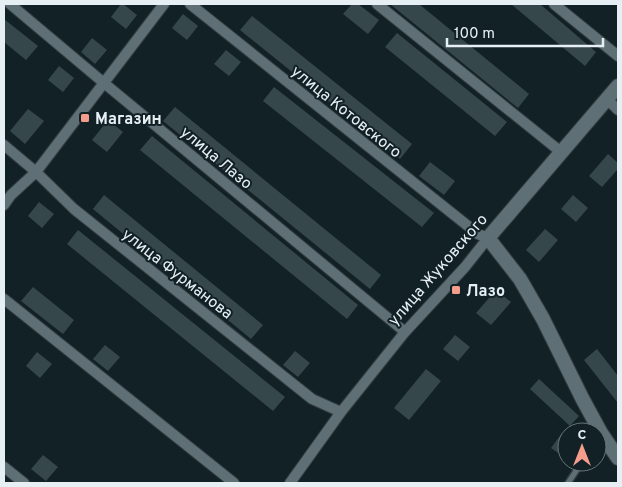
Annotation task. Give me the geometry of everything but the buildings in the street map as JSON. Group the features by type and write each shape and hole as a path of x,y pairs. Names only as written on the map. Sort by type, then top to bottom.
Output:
{"street":[{"name":"улица Лазо","path":"10,4 405,332"},
{"path":"4,205 11,195 36,172 164,4"},
{"name":"улица Котовского","path":"190,4 478,234 488,238"},
{"path":"377,4 561,152"},
{"path":"554,4 618,56"},
{"name":"улица Жуковского","path":"290,483 341,412 405,332 465,266 618,86"},
{"path":"607,99 618,110"},
{"name":"улица Фурманова","path":"4,145 36,172 74,210 312,399 341,412"},
{"path":"488,238 520,278 543,319 593,422"},
{"path":"4,298 234,483"},
{"path":"607,445 618,458"},
{"path":"4,467 24,483"}],"lane":[{"path":"568,483 575,472"}],"place":[{"name":"Магазин","path":"85,118"},
{"name":"Лазо","path":"456,290"}]}
